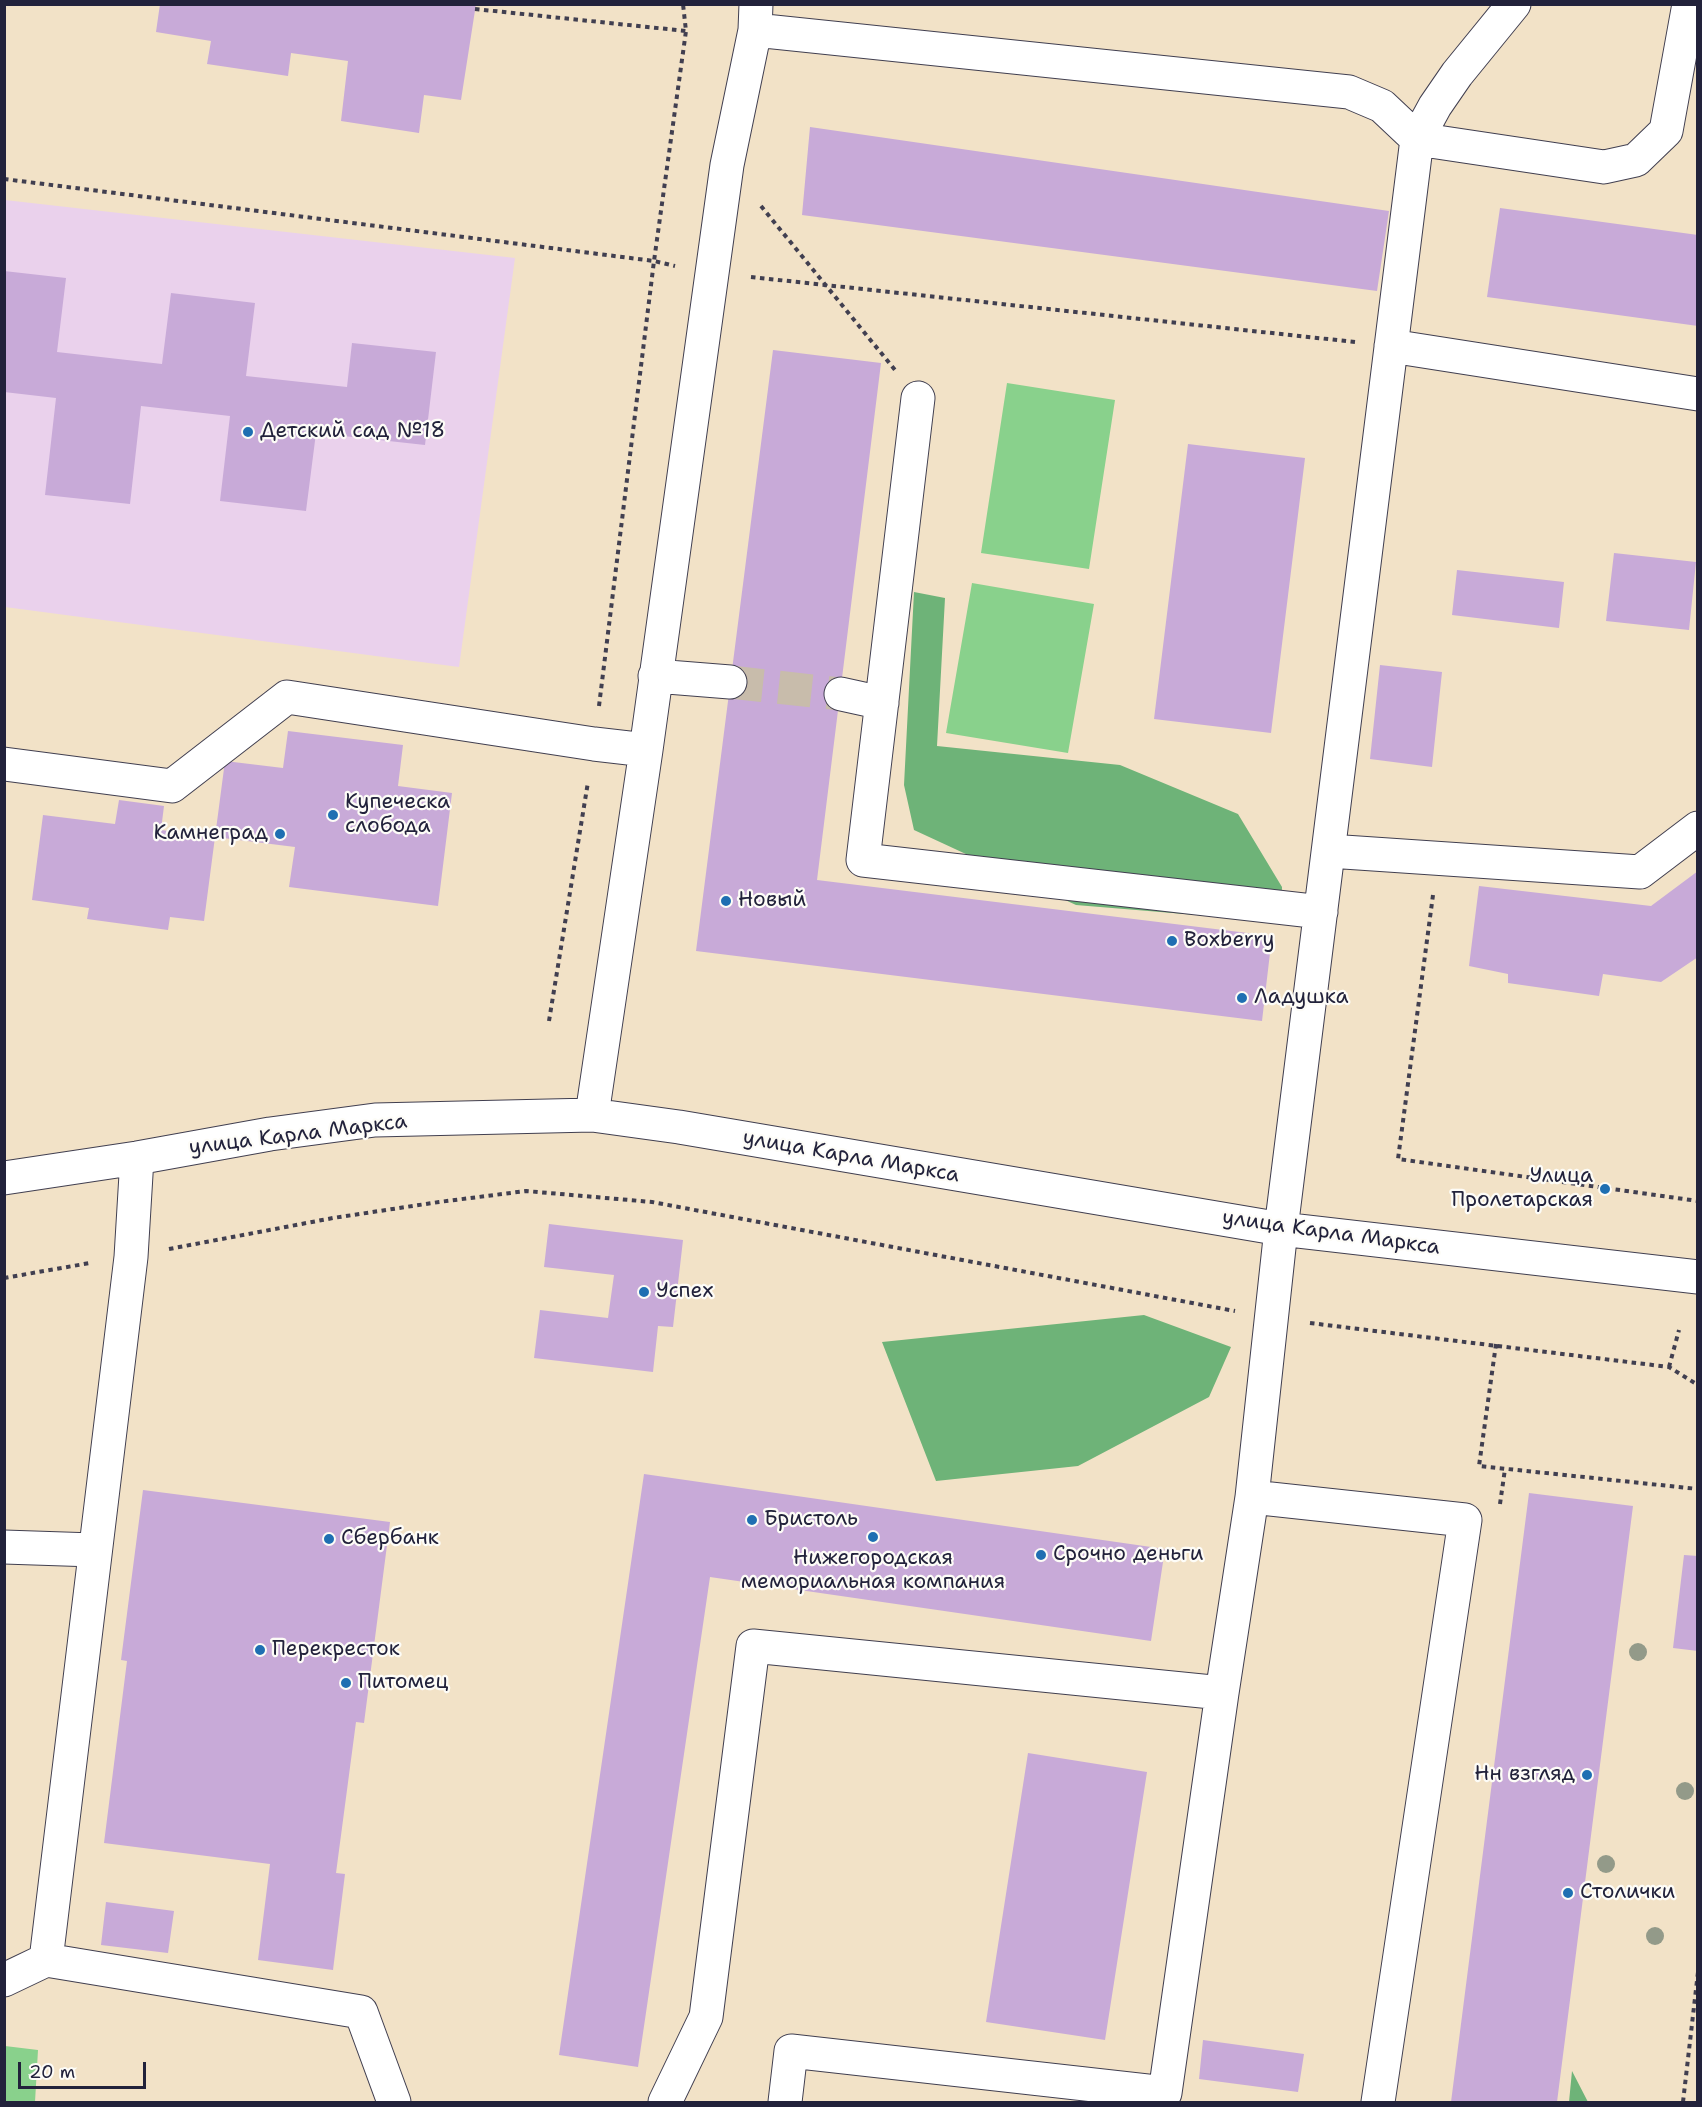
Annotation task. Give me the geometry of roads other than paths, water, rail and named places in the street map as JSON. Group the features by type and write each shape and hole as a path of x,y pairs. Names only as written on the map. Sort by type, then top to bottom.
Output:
{"street":[{"path":"785,2103 791,2051 1165,2093 1252,1497 1281,1229 1417,140 1435,106 1457,74 1514,4"},
{"path":"592,1115 646,750 727,165 756,17 1349,92 1382,106 1417,140 1604,167 1636,160 1666,131 1689,4"},
{"path":"1391,346 1698,394"},
{"path":"918,398 863,860 1321,912"},
{"path":"656,676 730,682"},
{"path":"841,694 882,703"},
{"path":"4,764 172,786 287,697 646,750"},
{"path":"1329,851 1640,872 1698,828"},
{"name":"улица Карла Маркса","path":"4,1178 137,1158 270,1134 375,1120 592,1115 679,1127 1281,1229 1698,1277"},
{"path":"46,1960 131,1257 137,1158"},
{"path":"1252,1497 1465,1521 1378,2103"},
{"path":"4,1547 94,1550"},
{"path":"665,2103 706,2017 753,1647 1222,1693"},
{"path":"4,1980 46,1960 361,2013 394,2103"}],"tunnel":[{"path":"730,682 841,694"}],"place":[{"name":"Детский сад №18","path":"248,432"},
{"name":"Купеческа слобода","path":"333,815"},
{"name":"Камнеград","path":"280,834"},
{"name":"Новый","path":"726,901"},
{"name":"Boxberry","path":"1172,941"},
{"name":"Ладушка","path":"1242,998"},
{"name":"Улица Пролетарская","path":"1605,1189"},
{"name":"Успех","path":"644,1292"},
{"name":"Бристоль","path":"752,1520"},
{"name":"Нижегородская мемориальная компания","path":"873,1537"},
{"name":"Сбербанк","path":"329,1539"},
{"name":"Срочно деньги","path":"1041,1555"},
{"name":"Перекресток","path":"260,1650"},
{"name":"Питомец","path":"346,1683"},
{"name":"Нн взгляд","path":"1587,1775"},
{"name":"Столички","path":"1568,1893"}]}
